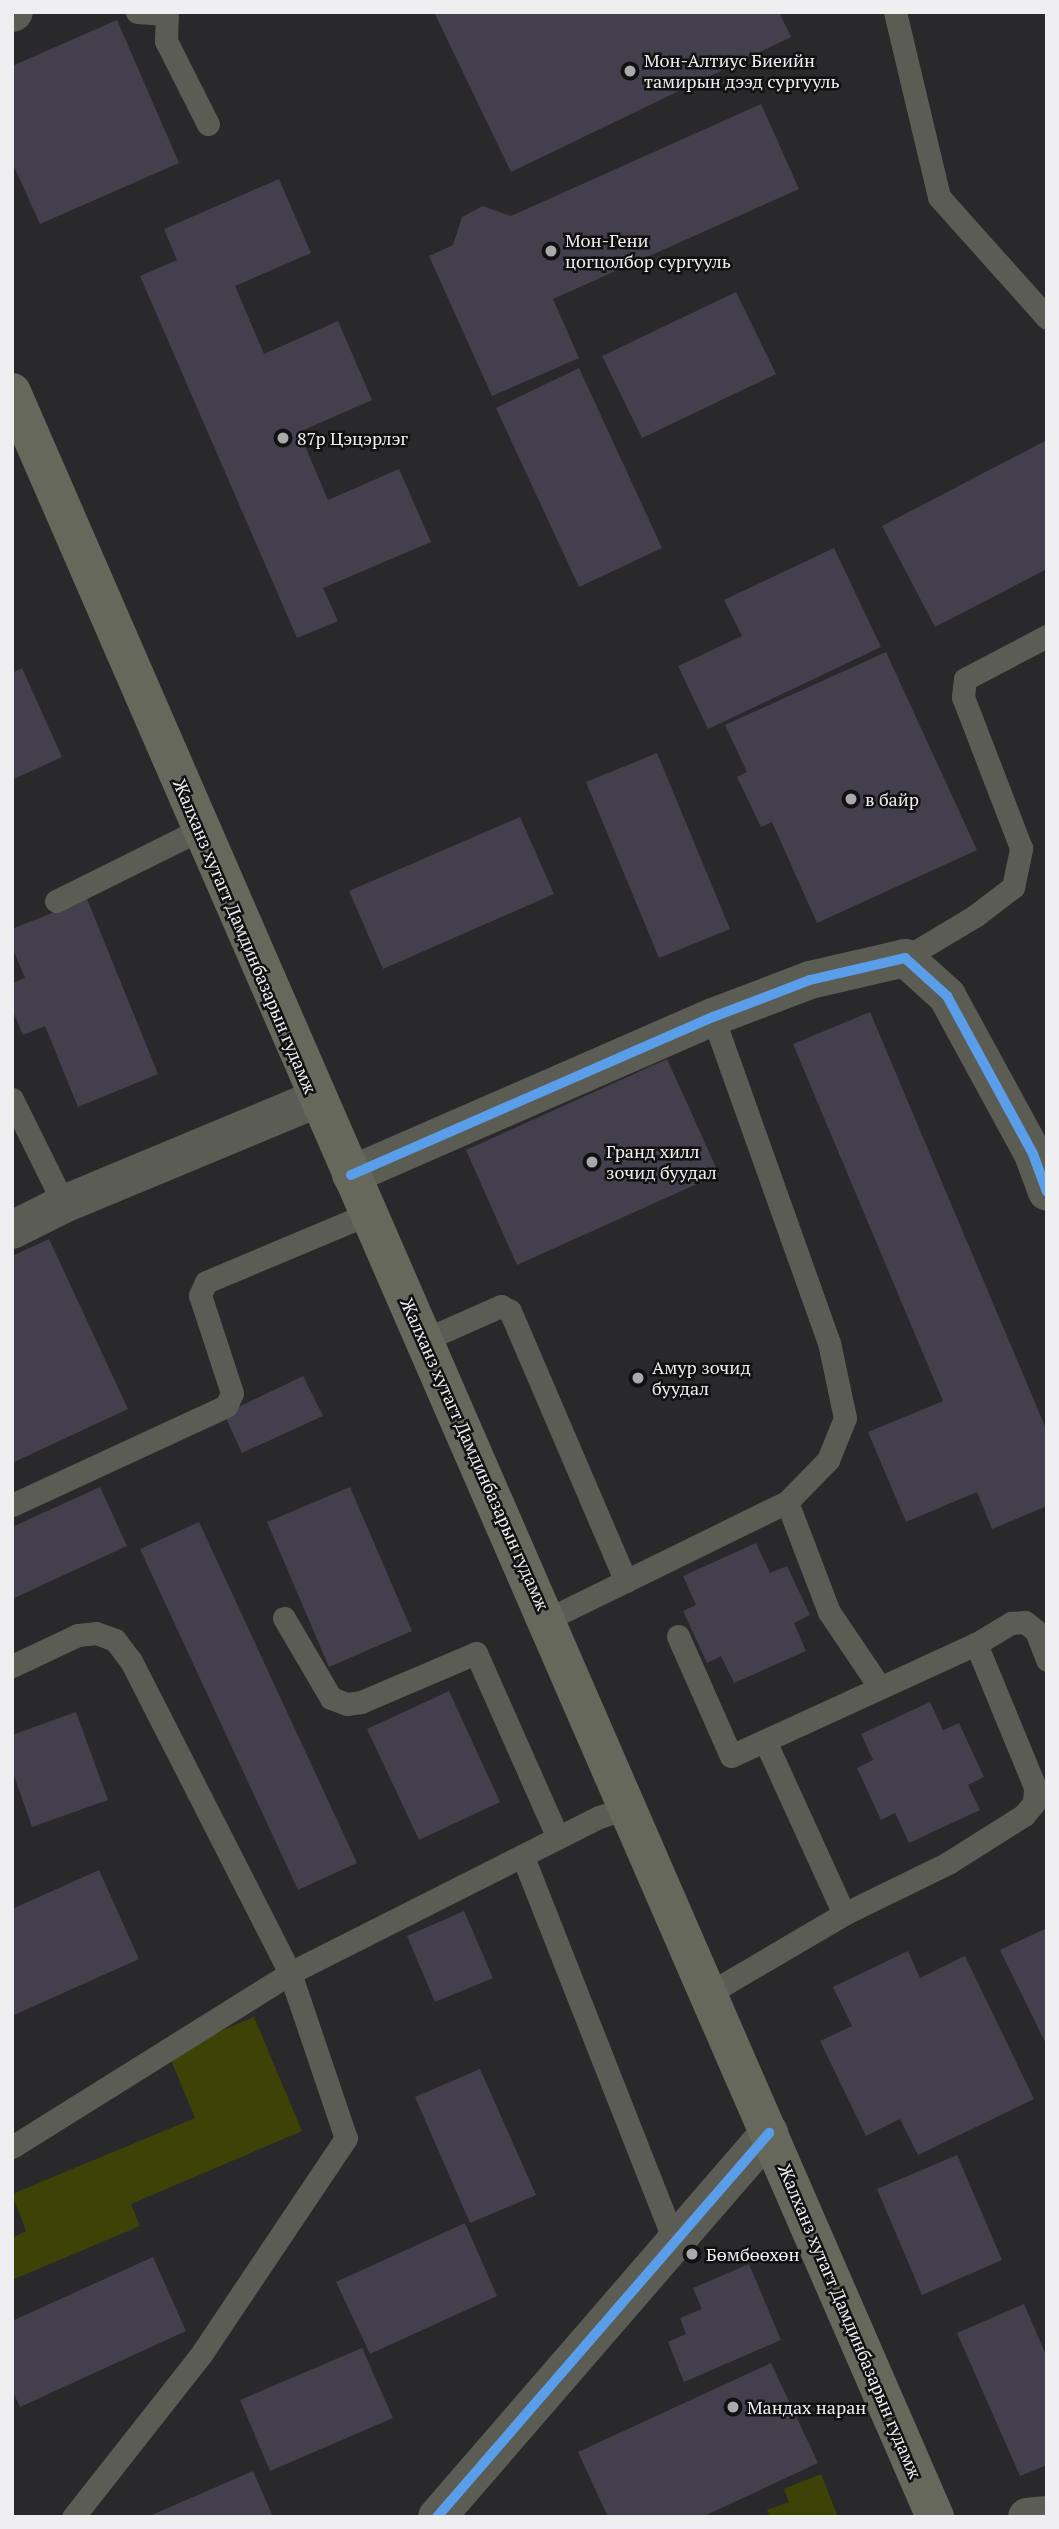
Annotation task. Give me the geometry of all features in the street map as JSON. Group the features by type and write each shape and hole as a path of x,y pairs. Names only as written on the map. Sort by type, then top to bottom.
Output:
{"main road":[{"name":"Жалханз хутагт Дамдинбазарын гудамж","path":"12,392 199,830 548,1619 706,1995 769,2133 935,2517"}],"street":[{"path":"351,1175 713,1017 810,980 905,958 947,996 1040,1155 1047,1192"},
{"path":"12,1230 64,1204 316,1099"},
{"path":"437,2517 769,2133"},
{"path":"1027,2517 1047,2515"}],"lane":[{"path":"137,12 166,13 166,41 208,124"},
{"path":"895,12 939,197 1047,318"},
{"path":"905,958 1013,887 1021,848 963,697 965,679 973,671 1047,636"},
{"path":"56,901 199,830"},
{"path":"548,1619 787,1502 828,1460 845,1418 828,1343 713,1017"},
{"path":"12,1099 64,1204"},
{"path":"12,1505 226,1406 232,1393 200,1295 206,1282 368,1214"},
{"path":"424,1340 501,1306 510,1311 626,1581"},
{"path":"787,1502 829,1612 879,1686"},
{"path":"284,1618 331,1698 347,1704 361,1702 476,1653 558,1838"},
{"path":"678,1636 731,1756 766,1743 879,1686 976,1644 1012,1623 1025,1622 1036,1631 1047,1660"},
{"path":"12,1666 78,1635 96,1633 115,1640 131,1661 290,1973 346,2138 203,2352 72,2517"},
{"path":"706,1995 844,1914 948,1863 1024,1815 1034,1802 1035,1787 976,1644"},
{"path":"766,1743 844,1914"},
{"path":"12,2147 290,1973 558,1838 629,1807"},
{"path":"523,1857 674,2241"}],"green space":[{"path":"254,2017 302,2131 131,2204 140,2226 12,2280 12,2238 26,2231 12,2194 195,2118 168,2053"},
{"path":"821,2474 838,2517 770,2517 767,2510 789,2502 784,2489"}],"building":[{"name":"Мон-Алтиус Биеийн тамирын дээд сургууль","path":"434,12 779,12 791,37 511,172"},
{"path":"117,20 179,163 40,224 12,162 12,66"},
{"name":"Мон-Гени цогцолбор сургууль","path":"761,104 799,189 553,299 579,358 492,396 429,256 453,245 462,217 483,206 511,216"},
{"path":"279,179 311,253 235,286 264,354 338,321 372,400 299,432 328,500 399,469 431,542 323,588 338,621 297,638 140,276 177,260 164,229"},
{"path":"736,292 776,374 642,438 602,356"},
{"path":"579,368 662,548 579,587 496,408"},
{"path":"1047,440 1047,569 935,627 882,526"},
{"path":"834,548 881,647 708,729 678,666 742,636 724,600"},
{"name":"в байр","path":"886,652 977,850 817,923 772,822 761,827 737,777 747,772 725,725"},
{"path":"22,668 62,757 12,780 12,673"},
{"path":"657,753 730,929 659,958 586,782"},
{"path":"520,817 554,894 383,969 349,891"},
{"path":"87,899 158,1074 78,1107 45,1026 23,1035 12,1009 12,983 25,978 12,947 12,929"},
{"path":"870,1012 1047,1431 1047,1506 992,1529 977,1492 906,1522 868,1432 943,1401 793,1044"},
{"name":"Гранд хилл зочид буудал","path":"667,1059 719,1174 517,1265 466,1150"},
{"path":"49,1239 128,1409 12,1463 12,1256"},
{"path":"303,1376 323,1416 242,1453 224,1414"},
{"path":"100,1487 127,1546 12,1599 12,1527"},
{"path":"350,1487 412,1631 329,1667 267,1522"},
{"path":"199,1522 357,1863 298,1890 140,1549"},
{"path":"756,1543 770,1573 787,1566 810,1615 794,1623 806,1651 734,1683 721,1656 707,1663 683,1611 696,1605 683,1576"},
{"path":"449,1691 500,1802 419,1840 367,1729"},
{"path":"930,1702 943,1730 959,1723 984,1777 968,1785 980,1810 909,1843 895,1813 881,1820 857,1768 873,1760 861,1734"},
{"path":"76,1712 108,1800 32,1827 12,1770 12,1735"},
{"path":"99,1870 139,1959 12,2016 12,1909"},
{"path":"464,1911 493,1978 435,2002 407,1936"},
{"path":"1047,1928 1047,2046 1000,1950"},
{"path":"908,1951 920,1978 965,1956 1034,2099 918,2155 900,2119 866,2136 820,2041 852,2026 833,1987"},
{"path":"480,2069 536,2195 470,2223 415,2097"},
{"path":"957,2155 1002,2260 922,2295 877,2189"},
{"path":"465,2223 497,2296 370,2354 336,2282"},
{"path":"153,2257 186,2331 20,2407 12,2390 12,2321"},
{"path":"749,2264 781,2340 684,2382 668,2342 686,2334 680,2318 702,2309 693,2288"},
{"path":"1024,2304 1047,2357 1047,2465 1020,2476 957,2333"},
{"path":"362,2348 393,2418 270,2471 240,2400"},
{"name":"Мандах наран","path":"771,2363 818,2463 702,2517 608,2517 578,2452"},
{"path":"253,2471 273,2517 147,2517"}],"cycle path":[{"path":"351,1175 713,1017 810,980 905,958 947,996 1033,1154 1047,1192"},
{"path":"437,2517 769,2133"}],"place":[{"name":"Мон-Алтиус Биеийн тамирын дээд сургууль","path":"630,71"},
{"name":"Мон-Гени цогцолбор сургууль","path":"551,251"},
{"name":"87р Цэцэрлэг","path":"283,438"},
{"name":"в байр","path":"851,799"},
{"name":"Гранд хилл зочид буудал","path":"592,1162"},
{"name":"Амур зочид буудал","path":"638,1378"},
{"name":"Бөмбөөхөн","path":"692,2254"},
{"name":"Мандах наран","path":"733,2407"}]}
